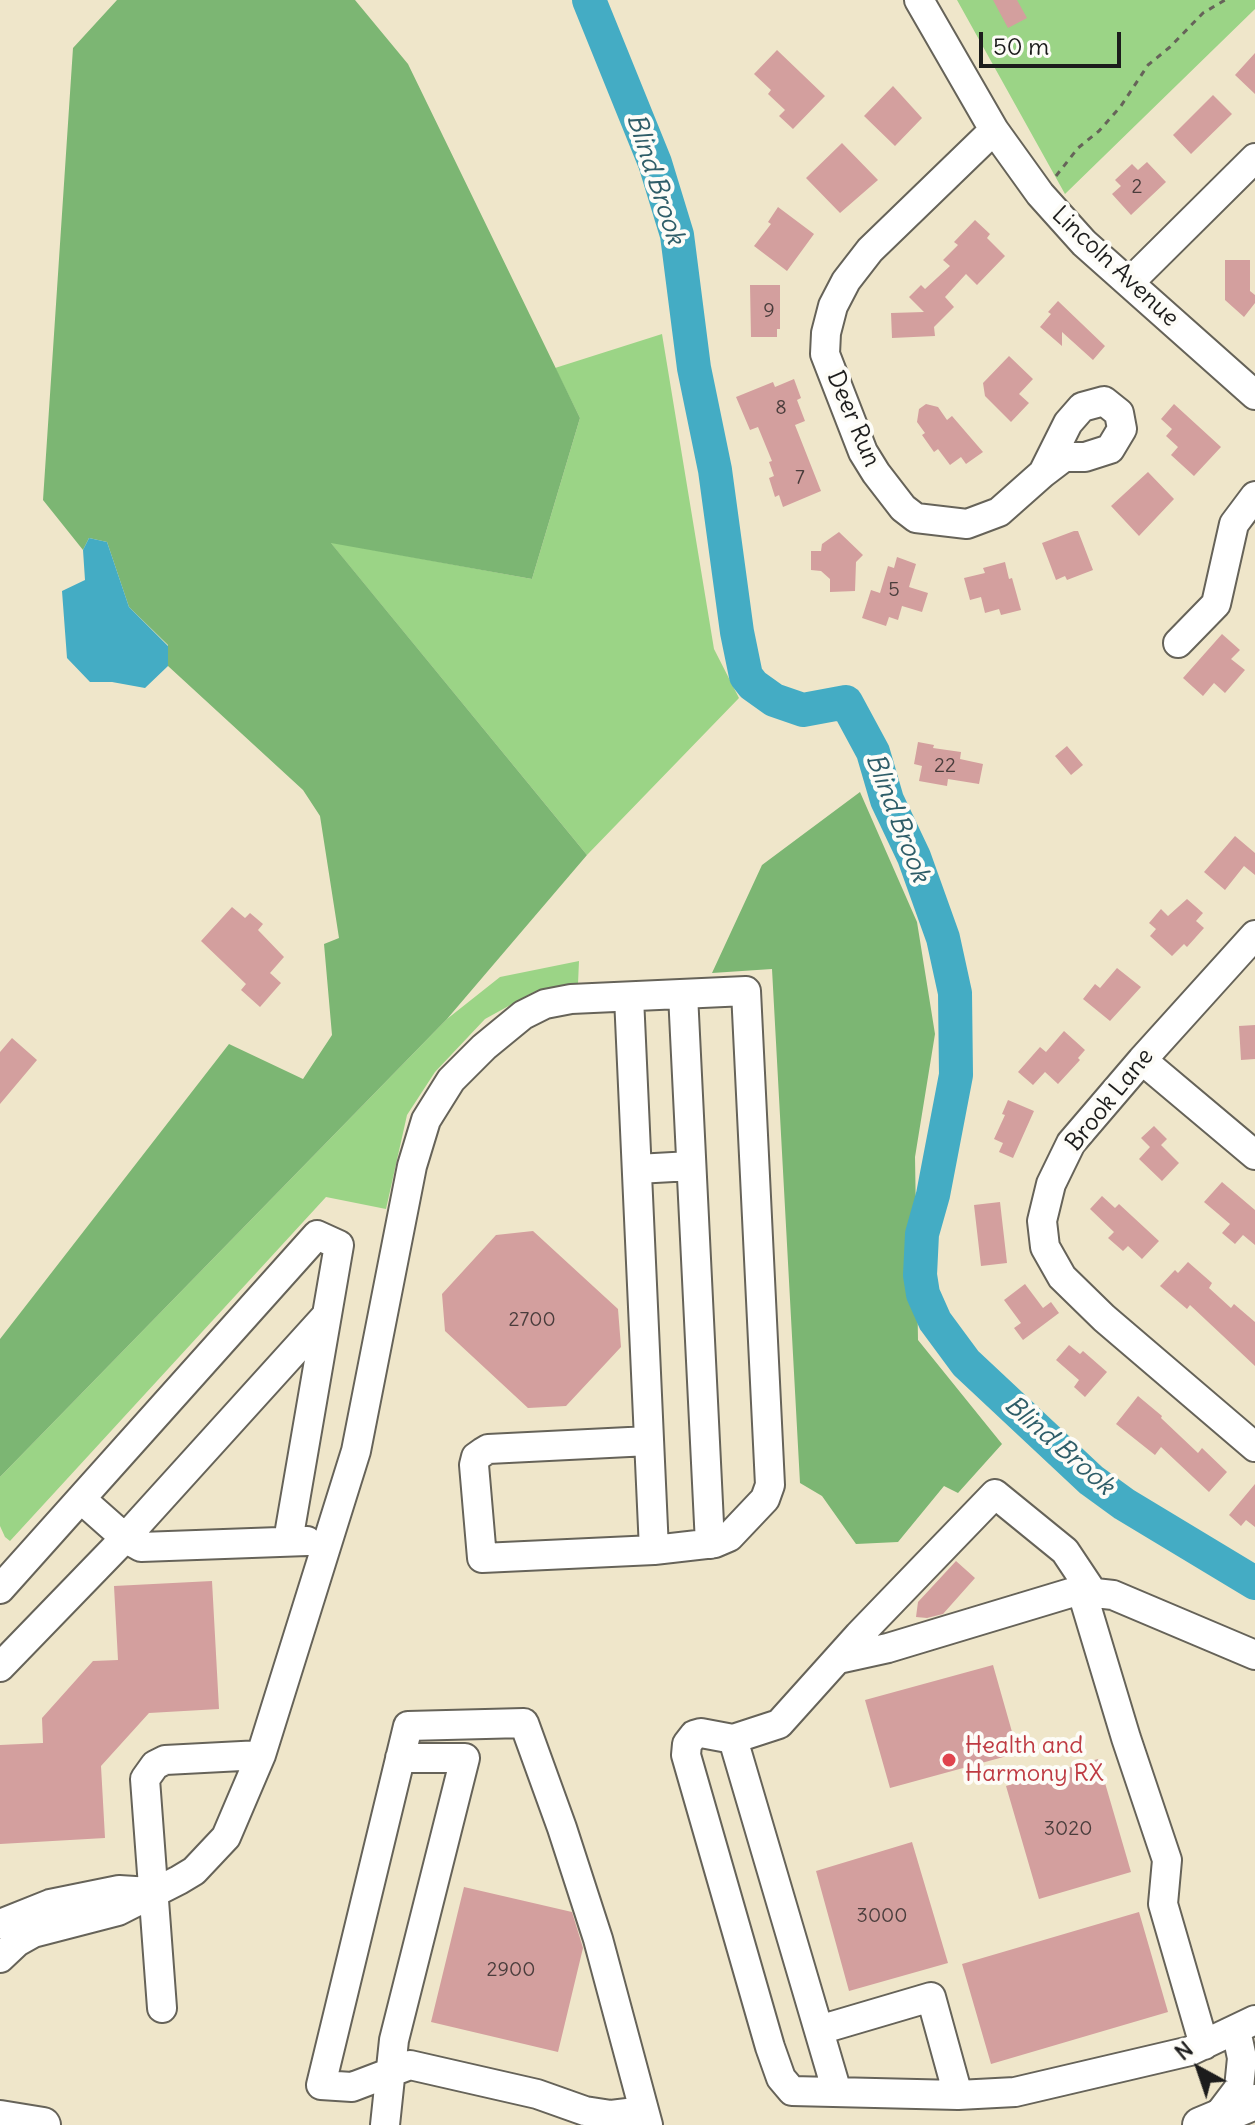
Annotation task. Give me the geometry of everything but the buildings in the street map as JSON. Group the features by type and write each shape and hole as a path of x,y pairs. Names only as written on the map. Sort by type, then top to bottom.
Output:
{"main road":[{"path":"1209,2121 1255,2102"}],"street":[{"name":"Lincoln Avenue","path":"919,0 1012,158 1053,208 1084,243 1255,395"},
{"name":"Deer Run","path":"994,130 870,250 846,281 833,306 826,333 825,354 863,452 894,496 916,518 967,524 999,512 1043,473"},
{"path":"1129,283 1255,158"},
{"path":"1178,643 1216,604 1234,524 1255,496"},
{"name":"Brook Lane","path":"1255,935 1071,1143 1051,1184 1042,1221 1045,1247 1062,1277 1104,1318 1255,1447"},
{"path":"0,1958 17,1942 33,1933 118,1911 194,1871 226,1837 261,1755 356,1451 412,1166 426,1120 439,1095 459,1070 523,1015 545,1004 571,999 746,991 770,1485 765,1499 729,1537 710,1544 654,1550 482,1558 474,1465 476,1457 488,1449 649,1441"},
{"path":"683,994 710,1544"},
{"path":"629,997 654,1550"},
{"path":"1142,1060 1255,1155"},
{"path":"637,1169 691,1166"},
{"path":"0,1589 317,1235 339,1245 288,1541"},
{"path":"0,1667 125,1538 327,1314"},
{"path":"1204,2045 1163,1904 1167,1860 1126,1738 1087,1592 1065,1551 995,1494 779,1724 733,1739 701,1733 694,1735 687,1744 686,1755 716,1865 781,2078 792,2091 958,2095 1015,2092 1190,2051 1249,2032"},
{"path":"81,1499 125,1538 141,1547 329,1540"},
{"path":"838,1659 1087,1592 1113,1595 1255,1655"},
{"path":"524,1723 598,1939 646,2118 585,2111 537,2094 410,2065 352,2087 321,2085 400,1758 408,1726 524,1723"},
{"path":"733,1739 837,2092"},
{"path":"162,2008 145,1779 149,1771 165,1760 261,1755"},
{"path":"385,2125 394,2040 465,1758 400,1758"},
{"path":"0,1924 50,1904 119,1890 152,1892"},
{"path":"819,2030 931,1997 958,2095"},
{"path":"1209,2121 1239,2088 1249,2032"}],"path":[{"path":"1051,182 1078,148 1121,106 1148,65 1203,13 1225,0"}],"green space":[{"path":"117,0 355,0 408,64 580,418 532,579 331,543 587,855 447,1019 0,1477 0,1339 229,1044 303,1079 332,1035 324,944 339,938 320,816 303,790 168,666 168,645 129,607 107,542 89,538 83,550 43,500 73,48"},
{"path":"957,0 1255,0 1255,9 1065,194"},
{"path":"662,334 714,649 739,698 587,855 330,542 532,579 580,418 555,368"},
{"path":"860,792 917,922 935,1034 915,1157 918,1340 1002,1444 958,1493 944,1486 898,1542 856,1544 822,1496 800,1483 772,969 712,973 762,865"},
{"path":"579,961 578,984 534,992 485,1019 435,1072 407,1115 386,1209 326,1197 10,1541 5,1537 0,1526 0,1477 447,1019 500,977"}],"water":[{"path":"89,538 107,542 129,607 168,646 168,666 145,688 90,682 67,658 62,591 85,580 83,550"}],"waterway":[{"name":"Blind Brook","path":"589,0 655,163 677,235 694,368 715,470 746,676 774,700 803,710 846,702 873,752 887,800 914,857 943,938 955,993 956,1075 933,1195 922,1234 920,1275 923,1294 935,1321 966,1363 1091,1480 1124,1504 1255,1583"}],"place":[{"name":"Health and Harmony RX","path":"949,1760"}]}
